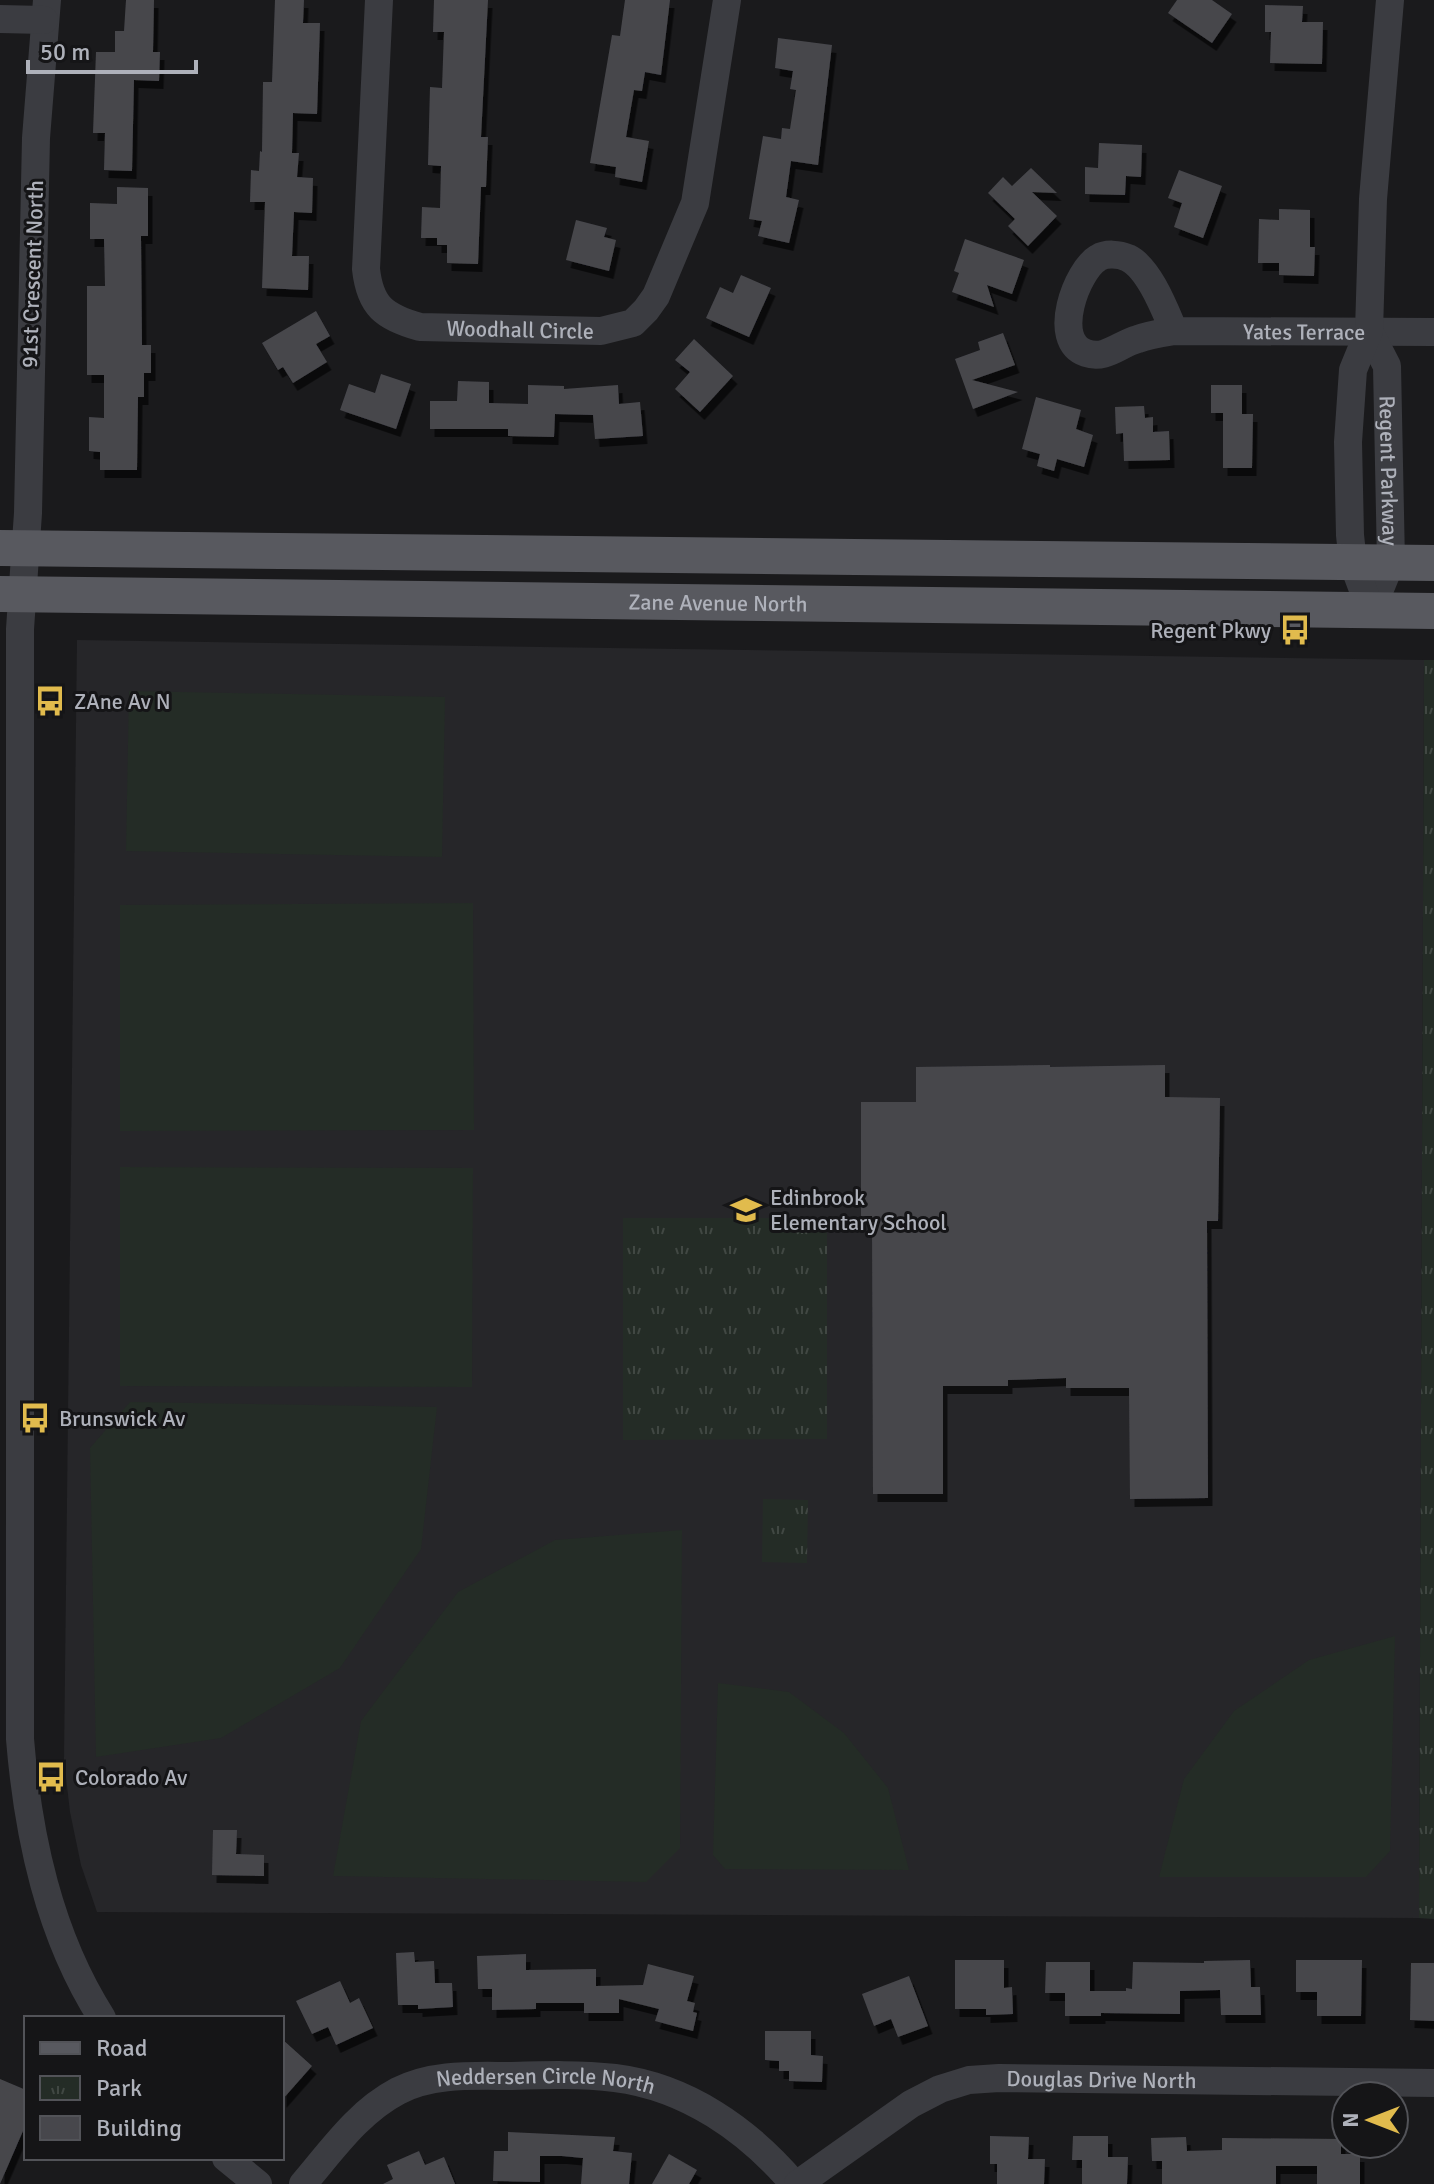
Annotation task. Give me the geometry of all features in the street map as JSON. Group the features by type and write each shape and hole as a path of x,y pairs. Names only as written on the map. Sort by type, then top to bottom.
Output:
{"main road":[{"path":"13,548 1434,563"},
{"name":"Zane Avenue North","path":"11,594 1434,611"}],"street":[{"name":"Woodhall Circle","path":"379,0 366,269 368,291 380,309 398,321 420,327 601,331 633,323 646,310 656,296 695,203 727,0"},
{"name":"Regent Parkway","path":"1371,611 1353,563 1349,428 1353,370 1369,331 1373,199 1390,0"},
{"path":"0,19 45,10"},
{"name":"91st Crescent North","path":"45,10 11,594 10,1739 37,1858 54,1914 73,1961 101,2016"},
{"name":"Yates Terrace","path":"1174,331 1434,332"},
{"name":"Regent Parkway","path":"1369,331 1387,366 1391,562 1371,611"},
{"name":"Neddersen Circle North","path":"303,2184 367,2111 400,2090 431,2079 467,2076 581,2075 618,2078 686,2099 727,2121 758,2145 796,2184"},
{"name":"Douglas Drive North","path":"796,2184 911,2104 940,2089 969,2080 1434,2083"},
{"path":"228,2160 258,2184"}],"shaded area":[{"name":"Edinbrook Elementary School","path":"77,640 1424,660 1419,1918 97,1912 81,1865 64,1760"}],"green space":[{"path":"1424,660 1434,660 1434,1919 1419,1918"},
{"path":"129,691 445,697 442,857 126,851"},
{"path":"473,903 474,1130 120,1131 120,905"},
{"path":"120,1167 473,1168 472,1387 120,1386"},
{"path":"623,1218 827,1218 827,1439 623,1440"},
{"path":"130,1402 437,1407 421,1549 340,1668 221,1738 96,1757 90,1448"},
{"path":"763,1499 808,1500 807,1563 762,1562"},
{"path":"682,1530 680,1848 646,1882 333,1876 361,1721 458,1592 555,1540"},
{"path":"1395,1636 1390,1851 1366,1877 1159,1877 1184,1779 1234,1711 1309,1660"},
{"path":"718,1683 789,1692 844,1733 888,1788 909,1870 725,1869 713,1855"}],"building":[{"path":"126,0 154,0 153,52 160,52 159,81 134,80 132,171 104,170 105,133 93,133 96,52 115,52 115,31 124,31"},
{"path":"275,0 304,0 303,23 320,23 317,114 293,113 292,153 299,153 297,177 313,178 312,213 294,212 292,256 309,256 308,290 262,288 265,202 250,202 251,170 259,171 262,152 263,82 272,82"},
{"path":"434,0 488,0 481,137 488,137 486,187 481,187 478,264 447,263 447,245 437,245 437,238 421,238 422,207 440,208 441,166 428,165 430,87 442,88 444,32 433,32"},
{"path":"625,0 670,0 661,75 645,72 642,91 634,90 626,137 649,141 642,182 615,177 616,167 590,163 612,35 620,36"},
{"path":"1177,0 1212,0 1232,14 1212,43 1168,13"},
{"path":"1265,5 1303,6 1302,22 1323,22 1322,64 1270,63 1271,32 1265,32"},
{"path":"778,38 832,45 818,165 791,161 786,197 799,200 789,243 758,236 762,221 749,219 763,136 781,139 782,128 790,129 796,90 790,89 793,71 775,68"},
{"path":"1099,143 1142,145 1141,177 1126,176 1125,195 1085,194 1085,167 1098,168"},
{"path":"1031,168 1057,193 1032,192 1057,216 1028,246 1008,226 1015,219 988,193 1003,177 1012,186"},
{"path":"1179,170 1222,186 1203,238 1174,227 1182,203 1168,198"},
{"path":"117,187 148,188 148,236 141,236 142,345 151,345 151,373 144,373 144,397 138,397 137,470 100,470 100,452 89,451 89,417 104,418 104,375 87,375 87,286 105,286 104,239 90,239 90,203 117,204"},
{"path":"1279,209 1310,210 1310,247 1315,247 1314,276 1279,275 1279,263 1258,263 1259,219 1279,220"},
{"path":"576,220 607,228 604,237 616,240 609,271 566,260"},
{"path":"965,239 1024,260 1012,294 987,285 994,307 952,292 959,273 954,271"},
{"path":"741,275 771,288 749,337 706,318 720,287 733,293"},
{"path":"316,311 330,336 316,344 327,362 293,383 283,367 278,370 262,343"},
{"path":"1003,333 1015,365 972,380 1018,392 973,409 955,359 980,350 978,342"},
{"path":"694,339 733,376 700,412 675,389 690,372 675,360"},
{"path":"381,374 411,384 396,429 340,410 349,384 375,393"},
{"path":"458,381 489,382 489,403 528,404 528,385 564,386 564,389 618,385 619,404 640,402 643,436 595,439 593,415 555,414 554,437 508,436 508,429 430,429 430,401 457,401"},
{"path":"1211,385 1242,385 1242,414 1253,414 1252,468 1223,468 1223,413 1211,413"},
{"path":"1036,397 1081,410 1076,429 1093,435 1084,467 1057,459 1054,471 1037,466 1040,454 1022,449"},
{"path":"1144,406 1145,418 1153,417 1153,432 1169,431 1170,460 1124,461 1123,433 1116,434 1115,407"},
{"path":"1165,1065 1165,1097 1220,1098 1218,1221 1207,1221 1208,1498 1130,1499 1129,1388 1066,1388 1066,1378 1008,1380 1008,1386 943,1386 943,1494 873,1494 872,1216 861,1216 861,1102 916,1102 916,1067"},
{"path":"213,1830 237,1830 236,1854 264,1855 264,1876 212,1875"},
{"path":"414,1952 415,1962 434,1961 435,1983 452,1983 453,2007 418,2009 418,2005 398,2005 396,1953"},
{"path":"526,1954 526,1970 596,1969 596,1986 643,1985 648,1964 694,1976 687,2001 695,2003 693,2012 697,2013 693,2031 655,2021 659,2009 619,1999 619,2013 584,2013 584,2003 536,2003 536,2009 492,2010 492,1989 478,1989 477,1956"},
{"path":"955,1960 1004,1960 1004,1988 1012,1987 1013,2014 986,2015 986,2009 955,2009"},
{"path":"1250,1960 1251,1987 1260,1987 1261,2015 1221,2015 1220,1990 1180,1991 1180,2014 1065,2016 1065,1993 1045,1993 1046,1962 1090,1962 1090,1991 1126,1991 1126,1988 1132,1989 1133,1962"},
{"path":"1296,1960 1362,1960 1361,2016 1317,2016 1317,1992 1296,1992"},
{"path":"1411,1963 1434,1963 1434,2021 1410,2020"},
{"path":"909,1976 928,2026 898,2037 891,2019 874,2026 862,1994"},
{"path":"340,1981 350,2003 359,1998 373,2028 336,2045 328,2027 312,2034 296,2001"},
{"path":"765,2031 811,2031 811,2055 823,2056 822,2082 789,2081 789,2071 779,2071 779,2061 765,2060"},
{"path":"284,2041 312,2066 284,2098"},
{"path":"0,2079 24,2089 24,2129 0,2184"},
{"path":"508,2132 615,2137 613,2151 632,2153 629,2184 581,2184 583,2158 562,2156 540,2156 540,2182 493,2181 494,2151 508,2151"},
{"path":"990,2136 1029,2137 1028,2159 1045,2159 1044,2184 997,2184 997,2164 990,2164"},
{"path":"1073,2136 1108,2136 1108,2157 1128,2157 1127,2184 1082,2184 1082,2160 1072,2160"},
{"path":"1186,2137 1187,2151 1222,2150 1222,2138 1330,2139 1330,2160 1360,2160 1360,2184 1317,2184 1317,2166 1276,2166 1276,2184 1162,2184 1162,2161 1152,2161 1151,2138"},
{"path":"419,2151 425,2165 444,2157 455,2184 383,2184 393,2179 387,2165"},
{"path":"669,2154 697,2170 689,2184 652,2184"}],"place":[{"name":"Regent Pkwy","path":"1295,630"},
{"name":"ZAne Av N","path":"50,701"},
{"name":"Edinbrook Elementary School","path":"746,1210"},
{"name":"Brunswick Av","path":"35,1418"},
{"name":"Colorado Av","path":"51,1777"}]}
